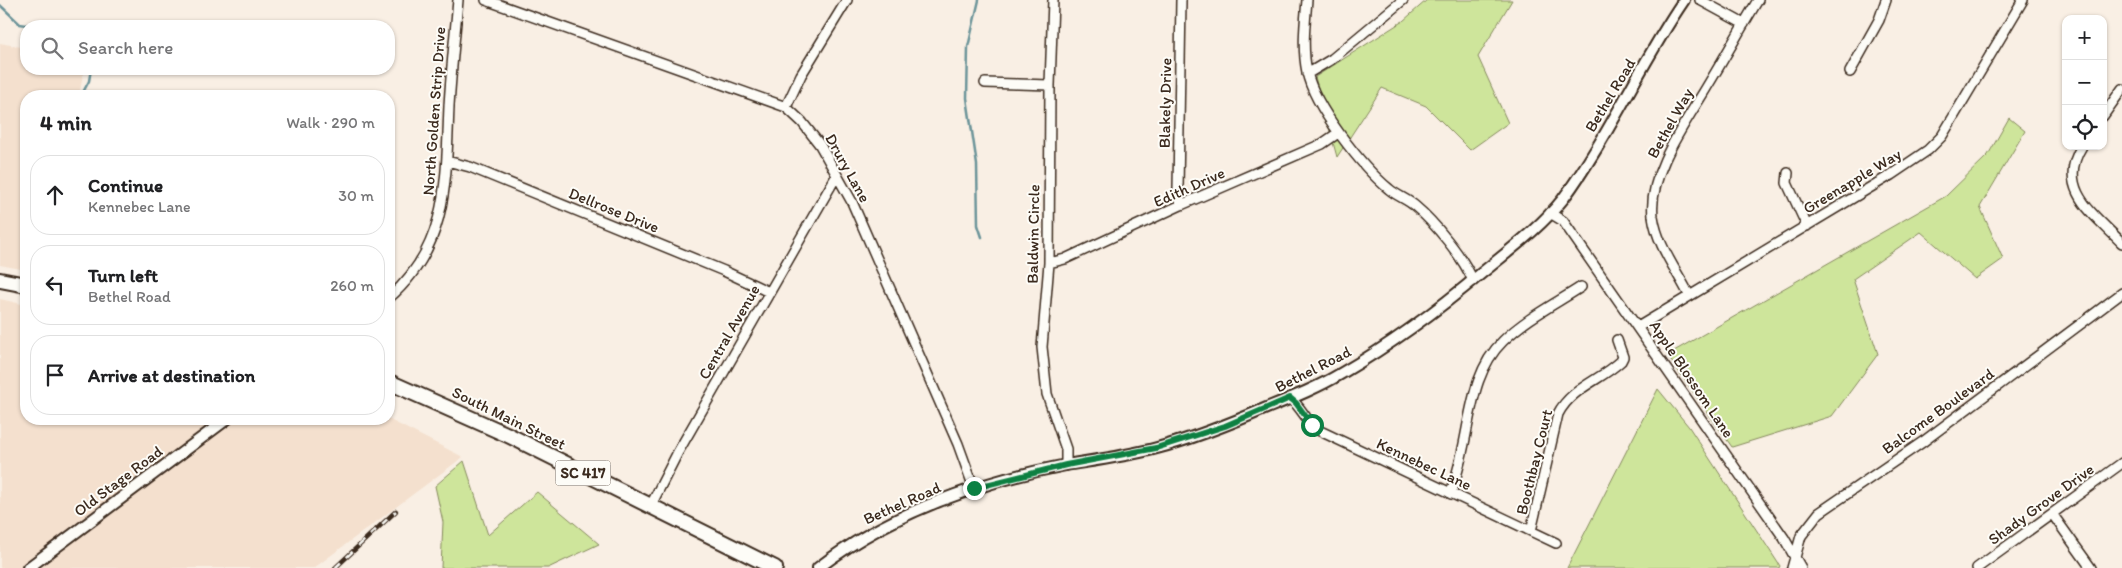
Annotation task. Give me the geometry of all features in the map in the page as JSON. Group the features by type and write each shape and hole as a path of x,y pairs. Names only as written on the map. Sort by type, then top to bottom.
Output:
{"main road":[{"path":"0,280 20,284"},
{"name":"South Main Street","path":"395,385 454,410 775,568"}],"street":[{"name":"North Golden Strip Drive","path":"395,291 416,268 429,246 443,204 458,0"},
{"name":"Drury Lane","path":"486,0 786,107 802,122 820,145 852,202 958,444 974,488"},
{"path":"786,107 801,74 847,0"},
{"name":"Baldwin Circle","path":"1053,0 1050,84 1049,263 1042,346 1047,394 1066,449 1066,465"},
{"name":"Blakely Drive","path":"1181,0 1178,189 1181,205"},
{"path":"1307,0 1303,47 1307,74 1318,100 1338,134 1379,180 1391,191 1414,204 1424,214 1467,266 1473,280"},
{"path":"1307,74 1332,59 1403,0"},
{"name":"Bethel Road","path":"818,568 838,553 876,530 908,514 974,488 1066,465 1134,453 1180,441 1225,426 1339,375 1372,355 1473,280 1524,239 1550,213 1588,162 1684,0"},
{"path":"1700,0 1744,24"},
{"name":"Bethel Way","path":"1689,294 1658,236 1653,214 1654,192 1668,153 1758,0"},
{"path":"1850,72 1879,20 1886,0"},
{"name":"Greenapple Way","path":"1638,327 1689,294 1891,176 1934,146 1963,102 2023,0"},
{"path":"985,83 1050,84"},
{"path":"2107,111 2122,90"},
{"name":"Edith Drive","path":"1049,263 1065,259 1181,205 1322,144 1338,134"},
{"path":"2080,150 2072,175 2075,189 2088,208 2122,243"},
{"name":"Dellrose Drive","path":"447,160 497,178 724,271 769,292"},
{"path":"1788,173 1787,183 1807,226"},
{"name":"Central Avenue","path":"650,505 678,452 837,175"},
{"name":"Apple Blossom Lane","path":"1550,213 1563,221 1784,538 1793,563 1802,568"},
{"path":"1451,494 1462,454 1474,394 1480,376 1493,352 1512,333 1582,287"},
{"name":"Balcome Boulevard","path":"1793,563 1801,536 1819,513 1924,441 2122,293"},
{"name":"Boothbay Court","path":"1531,531 1558,414 1575,393 1622,361 1623,357 1617,340"},
{"name":"Kennebec Lane","path":"1290,398 1296,403 1308,422 1316,429 1556,543"},
{"name":"Old Stage Road","path":"28,568 219,425"},
{"name":"Shady Grove Drive","path":"1977,568 2121,466"},
{"path":"2053,515 2091,568"}],"shaded area":[{"path":"0,43 20,47 20,75 83,75 80,90 20,90 20,269 0,265"},
{"path":"0,299 20,304 20,425 395,425 395,423 463,457 314,568 0,568"}],"green space":[{"path":"1427,0 1512,0 1478,57 1508,123 1470,150 1426,106 1382,88 1337,157 1315,77 1403,21"},
{"path":"2009,118 2025,131 1980,207 2003,259 1975,279 1921,232 1853,279 1878,354 1832,416 1732,447 1667,355 1946,196 1988,155"},
{"path":"1658,389 1689,427 1780,566 1779,568 1567,568"},
{"path":"464,461 488,535 537,492 599,544 548,568 441,568 443,522 435,486"}],"waterway":[{"path":"979,0 968,47 967,98 977,165 978,225 982,237"},
{"path":"0,5 20,24"},
{"path":"84,90 90,75"}],"railway":[{"path":"335,568 396,511"}],"route":[{"path":"974,488 1066,465 1156,448 1225,426 1290,398 1312,425"}]}
